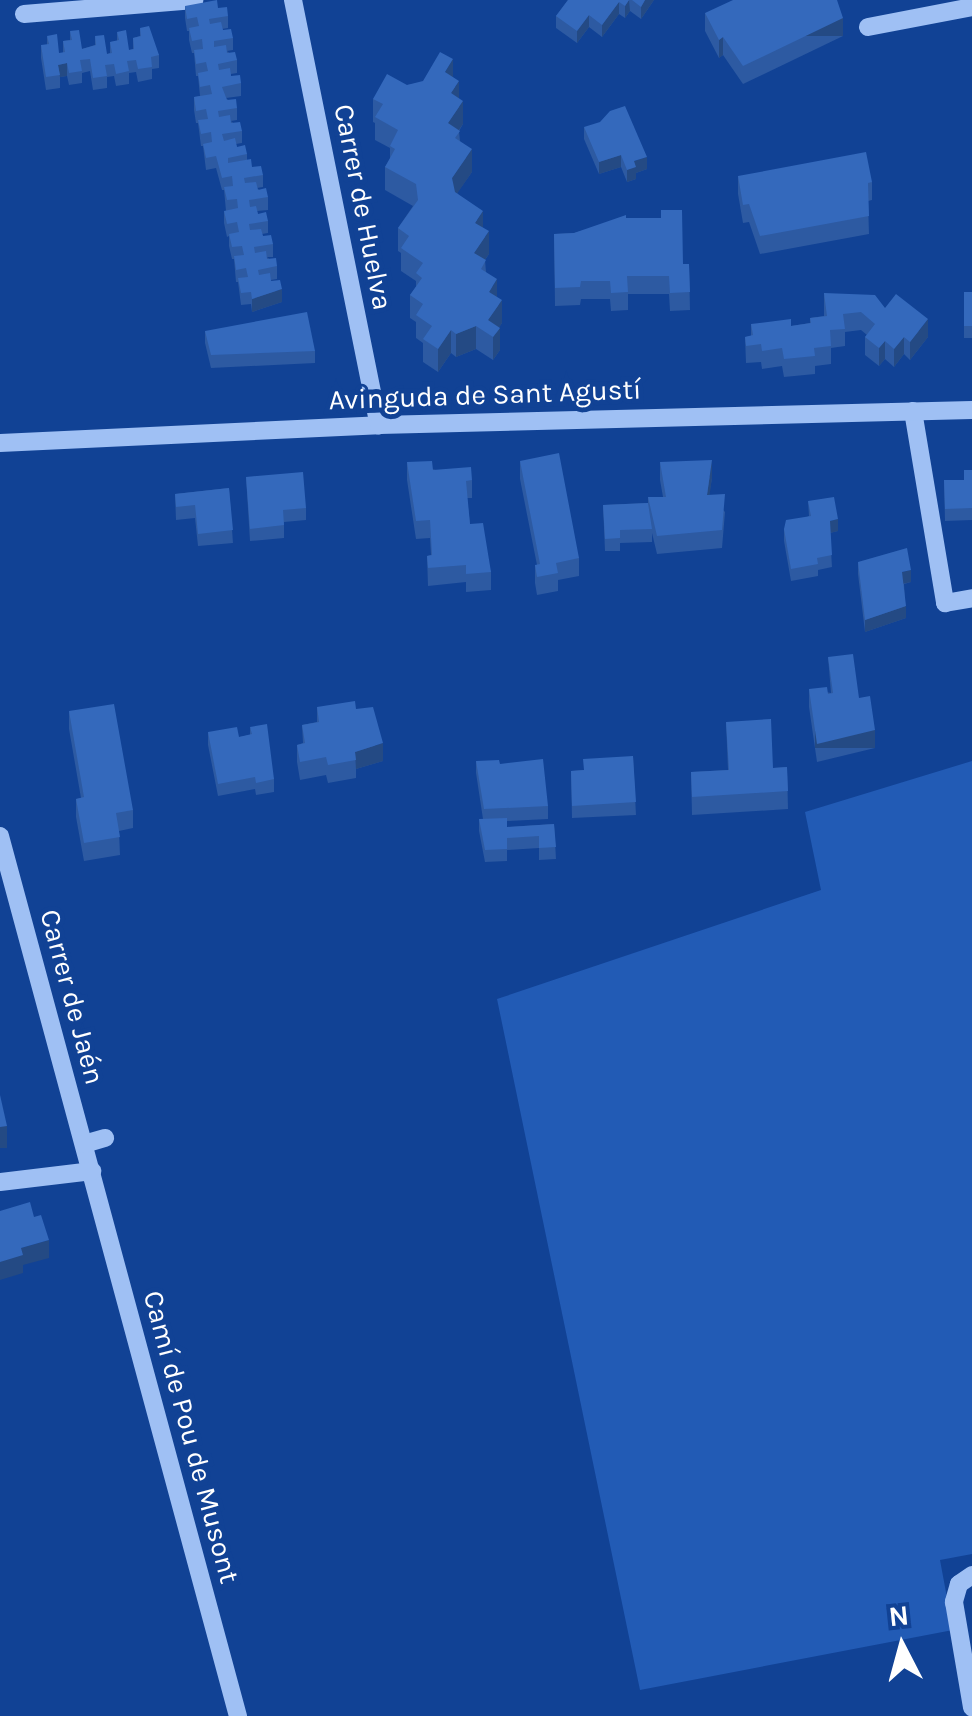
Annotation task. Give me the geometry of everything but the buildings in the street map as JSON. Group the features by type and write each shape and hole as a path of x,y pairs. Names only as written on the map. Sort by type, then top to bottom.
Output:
{"street":[{"path":"24,14 194,0"},
{"name":"Carrer de Huelva","path":"293,0 378,425"},
{"path":"868,26 972,8"},
{"name":"Avinguda de Sant Agustí","path":"0,443 378,425 972,410"},
{"path":"914,411 945,603 972,598"},
{"name":"Carrer de Jaén","path":"0,836 92,1172"},
{"path":"84,1144 105,1138"},
{"path":"0,1182 92,1172"},
{"name":"Camí de Pou de Musont","path":"92,1172 238,1716"},
{"path":"972,1574 959,1584 954,1602 972,1707"}],"shaded area":[{"path":"972,761 972,1554 940,1560 953,1630 640,1690 497,999 821,890 805,812"}]}
